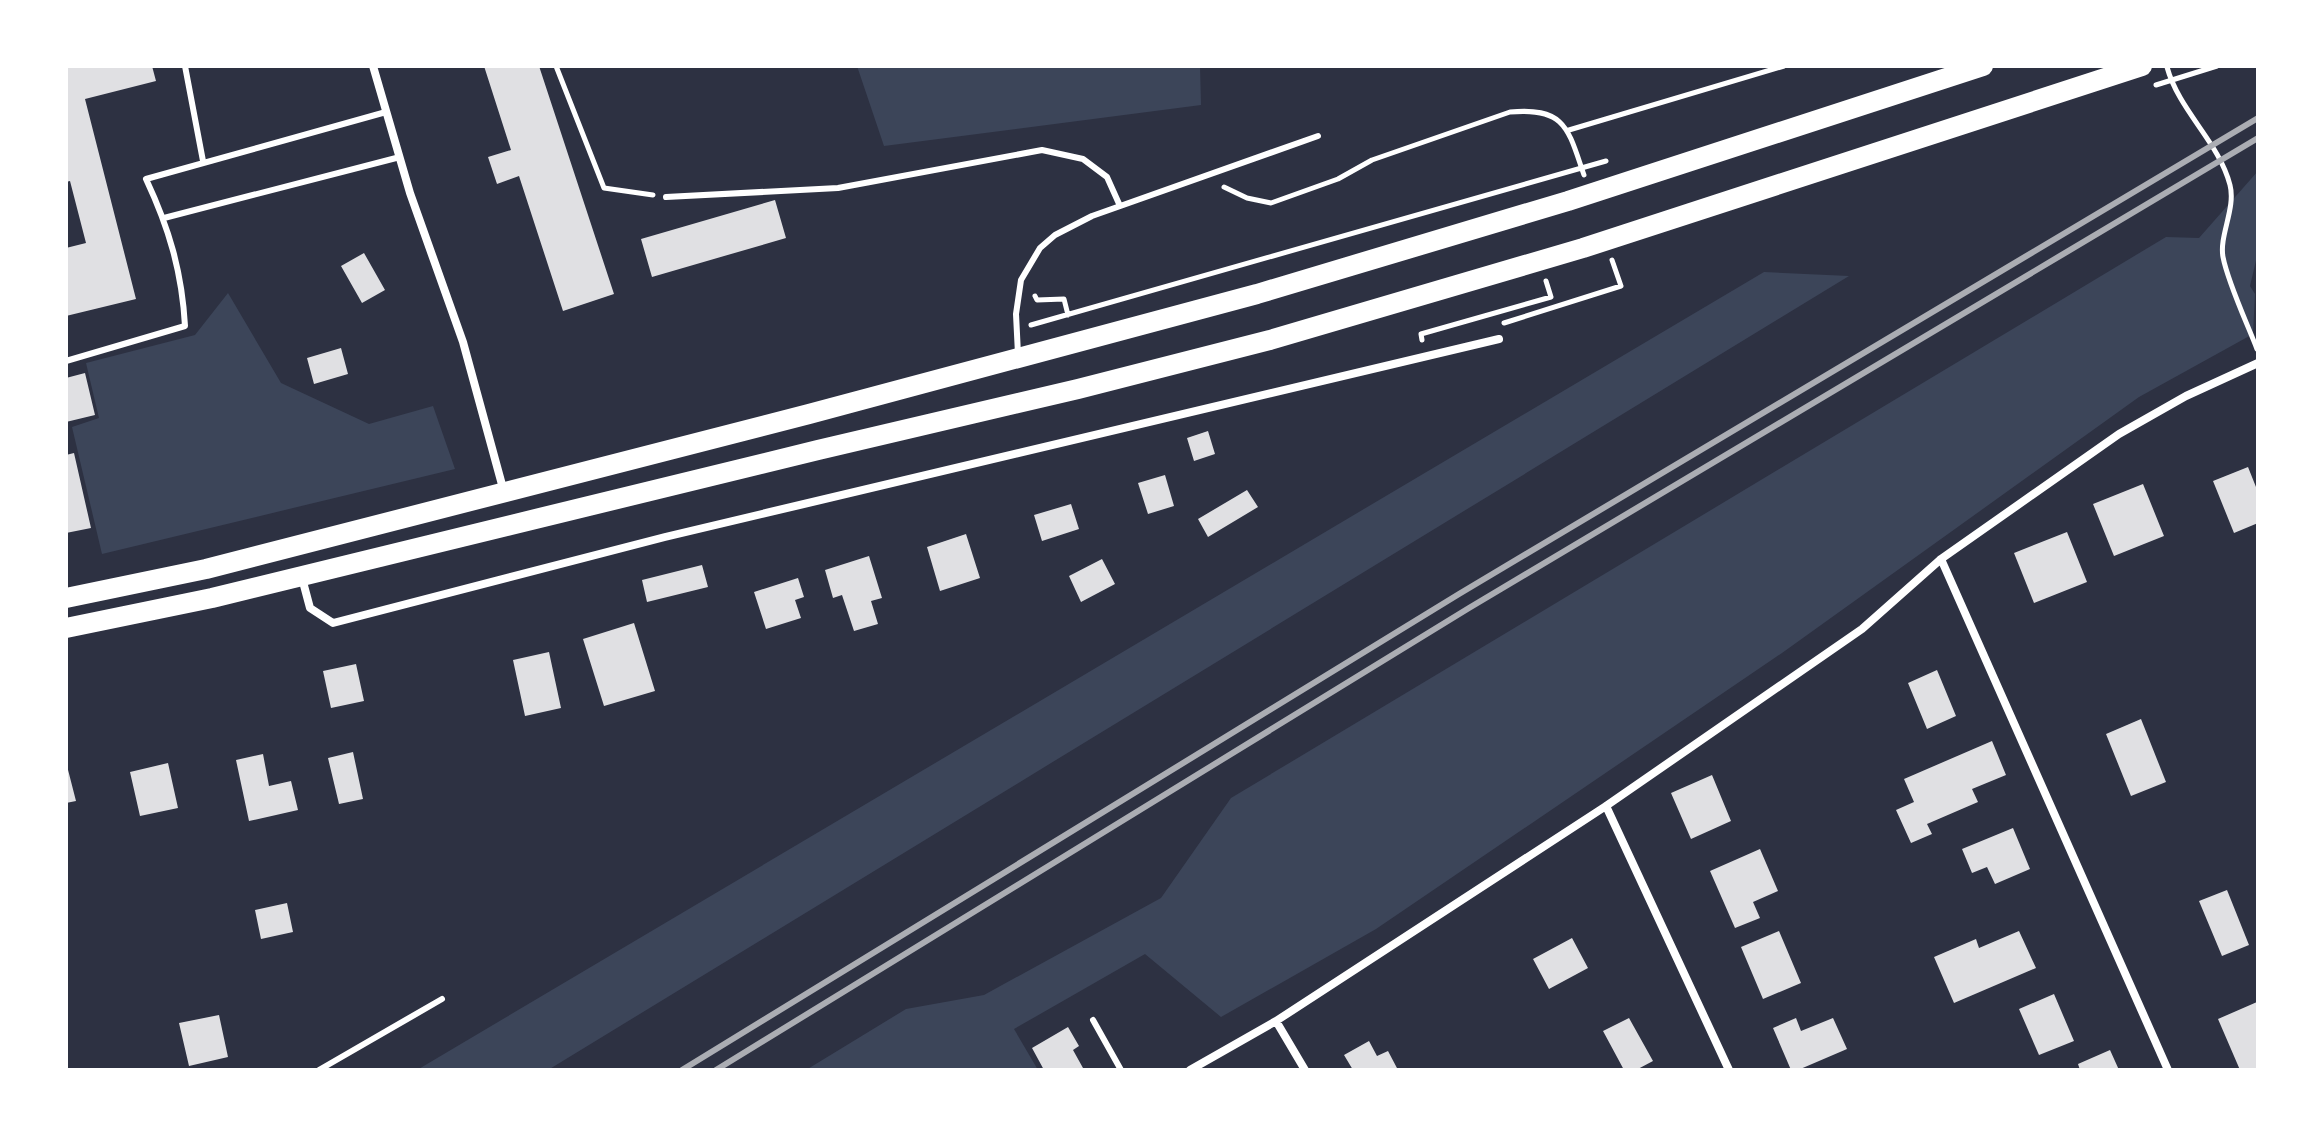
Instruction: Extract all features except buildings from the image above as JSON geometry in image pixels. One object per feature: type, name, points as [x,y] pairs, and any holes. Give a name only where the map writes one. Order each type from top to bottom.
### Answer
[{"type":"main road","points":[[66,598],[206,569],[1257,294],[1568,201],[1983,66]]},
{"type":"main road","points":[[66,628],[301,576],[1208,357],[1583,248],[2142,66]]},
{"type":"street","points":[[373,66],[400,157],[463,342],[504,492]]},
{"type":"street","points":[[301,576],[310,608],[333,623],[665,537],[1499,339]]},
{"type":"street","points":[[1190,1070],[1276,1021],[1606,806],[1862,629],[1941,559],[2119,434],[2186,396],[2258,363]]},
{"type":"street","points":[[1941,559],[2168,1070]]},
{"type":"street","points":[[1606,806],[1729,1070]]},
{"type":"street","points":[[1276,1021],[1305,1070]]},
{"type":"lane","points":[[185,66],[203,161]]},
{"type":"lane","points":[[66,361],[185,326],[183,285],[164,218],[146,179],[386,112]]},
{"type":"lane","points":[[1018,358],[1016,314],[1021,280],[1040,248],[1070,225],[1318,136]]},
{"type":"lane","points":[[666,197],[838,188],[1042,150],[1083,159],[1107,177],[1120,206]]},
{"type":"lane","points":[[164,218],[400,157]]},
{"type":"lane","points":[[319,1070],[442,999]]},
{"type":"lane","points":[[1093,1020],[1121,1070]]},
{"type":"path","points":[[556,66],[604,188],[666,197]]},
{"type":"path","points":[[1569,130],[1784,66]]},
{"type":"path","points":[[2167,66],[2176,94],[2220,162],[2231,187],[2222,255],[2258,353]]},
{"type":"path","points":[[1212,181],[1247,198],[1271,203],[1338,179],[1372,160],[1510,112],[1534,110],[1555,118],[1569,130],[1588,187]]},
{"type":"path","points":[[1018,329],[1559,175]]},
{"type":"path","points":[[1490,326],[1621,286],[1611,257]]},
{"type":"path","points":[[1421,334],[1551,297],[1546,280]]},
{"type":"path","points":[[1034,292],[1037,300],[1064,299],[1068,315]]},
{"type":"path","points":[[1422,342],[1436,339]]},
{"type":"shaded area","points":[[857,66],[1200,66],[1201,105],[884,146]]},
{"type":"shaded area","points":[[2258,171],[2258,252],[2250,286],[2255,294],[2253,334],[2139,397],[1782,653],[1376,929],[1221,1017],[1145,954],[1014,1029],[1038,1070],[806,1070],[906,1009],[984,995],[1161,898],[1231,798],[2166,237],[2199,238]]},
{"type":"shaded area","points":[[1764,272],[1849,276],[548,1070],[417,1070]]},
{"type":"shaded area","points":[[228,293],[281,383],[369,424],[433,406],[455,469],[102,554],[72,427],[99,418],[86,363],[195,335]]},
{"type":"railway","points":[[682,1070],[1459,594],[2258,118]]},
{"type":"railway","points":[[716,1070],[1469,608],[2258,138]]}]
